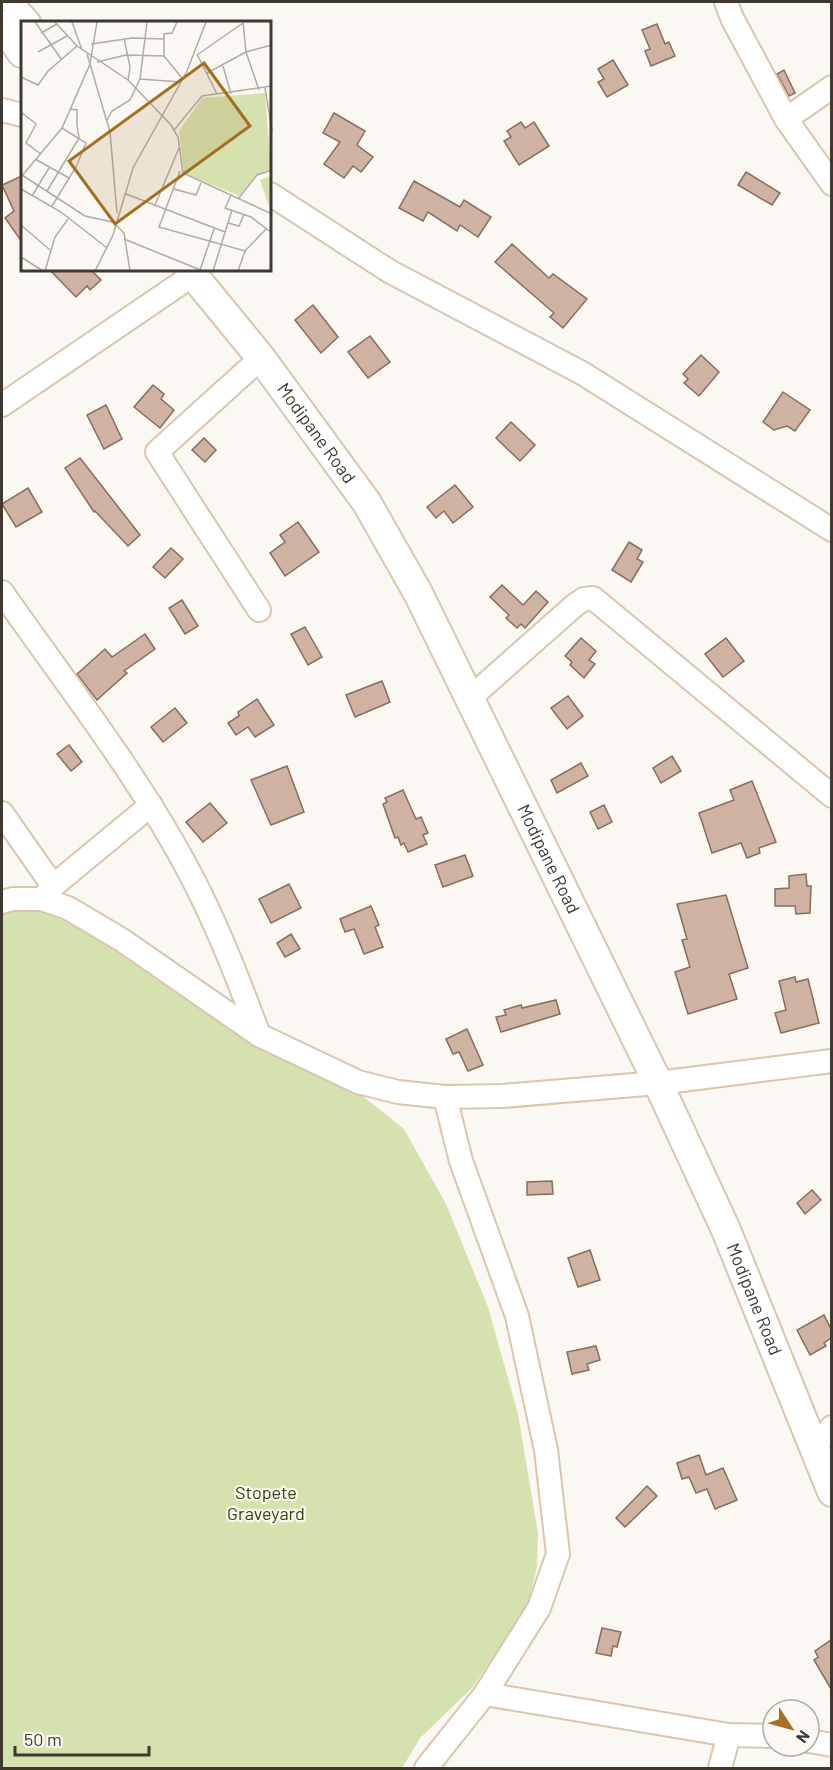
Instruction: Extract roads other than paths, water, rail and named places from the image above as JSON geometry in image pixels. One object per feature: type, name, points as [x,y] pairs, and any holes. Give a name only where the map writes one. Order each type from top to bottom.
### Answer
[{"type":"main road","points":[[7,11],[21,50]]},
{"type":"main road","name":"Modipane Road","points":[[191,273],[261,358],[367,503],[418,593],[658,1083],[823,1437],[830,1488]]},
{"type":"street","points":[[726,2],[732,18],[786,119],[831,184]]},
{"type":"street","points":[[7,11],[26,21]]},
{"type":"street","points":[[786,119],[831,87]]},
{"type":"street","points":[[2,110],[21,115]]},
{"type":"street","points":[[272,195],[389,271],[582,373],[831,530]]},
{"type":"street","points":[[2,405],[191,273]]},
{"type":"street","points":[[259,610],[157,452],[261,358]]},
{"type":"street","points":[[2,592],[150,805],[185,864],[224,941],[260,1035]]},
{"type":"street","points":[[470,698],[575,606],[584,599],[593,598],[831,796]]},
{"type":"street","points":[[2,902],[48,893],[150,805]]},
{"type":"street","points":[[2,813],[48,893],[68,908],[122,940],[260,1035],[358,1082],[398,1092],[445,1097],[503,1096],[658,1083],[831,1061]]},
{"type":"street","points":[[426,1768],[485,1694],[539,1608],[558,1554],[546,1450],[517,1316],[461,1161],[445,1097]]},
{"type":"street","points":[[485,1694],[729,1735],[761,1736]]},
{"type":"street","points":[[720,1768],[729,1735]]},
{"type":"park label","name":"Stopete Graveyard","points":[[266,1503]]}]
